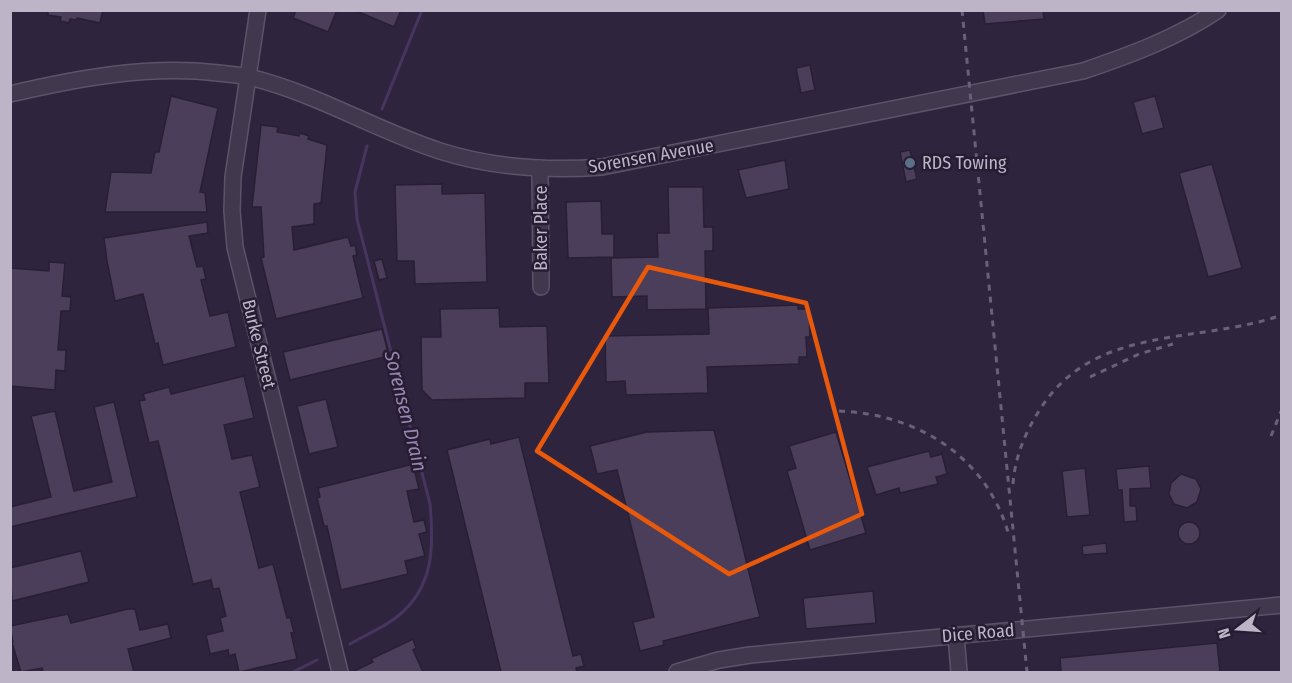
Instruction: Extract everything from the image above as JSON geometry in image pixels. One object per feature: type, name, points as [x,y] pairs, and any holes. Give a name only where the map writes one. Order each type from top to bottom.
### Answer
[{"type":"street","name":"Burke Street","points":[[258,10],[233,177],[232,211],[235,247],[340,672]]},
{"type":"street","name":"Sorensen Avenue","points":[[10,94],[69,80],[133,71],[188,70],[248,77],[310,96],[440,151],[490,163],[540,168],[602,167],[1083,70],[1131,55],[1176,35],[1218,10]]},
{"type":"street","name":"Baker Place","points":[[540,168],[541,287]]},
{"type":"street","name":"Dice Road","points":[[677,672],[718,660],[750,655],[1281,605]]},
{"type":"street","points":[[956,635],[959,672]]},
{"type":"highlighted area","points":[[648,267],[806,303],[862,514],[729,574],[537,451]]},
{"type":"building","points":[[48,10],[103,10],[100,23],[77,18],[77,20],[70,19],[69,23],[60,21],[61,17],[48,15]]},
{"type":"building","points":[[296,10],[337,10],[328,32],[293,18]]},
{"type":"building","points":[[354,10],[401,10],[394,27]]},
{"type":"building","points":[[983,10],[1043,10],[1044,19],[985,24]]},
{"type":"building","points":[[810,65],[815,90],[801,93],[796,68]]},
{"type":"building","points":[[171,96],[218,108],[200,192],[205,193],[207,212],[105,212],[111,172],[151,173],[155,152],[159,152]]},
{"type":"building","points":[[1155,96],[1164,128],[1142,134],[1133,102]]},
{"type":"building","points":[[261,125],[278,127],[277,132],[299,136],[300,133],[309,136],[308,139],[327,145],[321,203],[314,204],[314,224],[292,227],[294,250],[348,237],[351,246],[355,245],[357,255],[353,256],[363,298],[276,319],[261,258],[264,257],[261,207],[252,207]]},
{"type":"building","points":[[910,150],[917,179],[906,182],[900,152]]},
{"type":"building","points":[[785,160],[789,189],[746,198],[738,170]]},
{"type":"building","points":[[1212,164],[1242,268],[1208,277],[1179,173]]},
{"type":"building","points":[[442,184],[442,194],[485,193],[487,282],[415,284],[414,261],[397,261],[395,185]]},
{"type":"building","points":[[668,187],[703,187],[704,227],[713,227],[713,251],[705,251],[706,309],[647,310],[647,296],[612,297],[611,258],[658,257],[657,233],[669,233]]},
{"type":"building","points":[[601,201],[602,234],[614,234],[614,257],[568,258],[566,202]]},
{"type":"building","points":[[207,222],[208,233],[189,236],[197,267],[203,266],[206,279],[201,280],[210,316],[228,312],[236,347],[163,365],[158,343],[155,344],[143,294],[115,301],[104,238]]},
{"type":"building","points":[[382,259],[387,278],[379,280],[374,261]]},
{"type":"building","points":[[49,262],[65,263],[62,296],[71,297],[70,311],[61,311],[58,350],[66,350],[65,371],[56,370],[55,390],[10,386],[10,268],[49,271]]},
{"type":"building","points":[[798,305],[798,309],[809,309],[810,337],[806,337],[807,357],[799,357],[799,364],[707,367],[708,393],[626,395],[625,381],[606,382],[605,336],[709,334],[708,308]]},
{"type":"building","points":[[499,308],[500,327],[547,326],[549,383],[525,383],[525,398],[432,400],[422,390],[421,337],[441,337],[440,309]]},
{"type":"building","points":[[382,329],[389,356],[290,380],[283,352]]},
{"type":"building","points":[[244,376],[254,418],[224,425],[232,459],[252,455],[260,487],[240,492],[259,568],[273,564],[287,618],[290,617],[294,632],[291,633],[297,659],[239,672],[235,654],[229,656],[228,650],[210,654],[206,635],[223,631],[220,618],[226,616],[219,588],[213,589],[211,580],[193,584],[158,441],[149,443],[139,401],[145,400],[143,394],[169,387],[171,394]]},
{"type":"building","points":[[326,399],[338,447],[309,454],[297,406]]},
{"type":"building","points":[[114,402],[137,497],[10,527],[10,507],[51,497],[31,416],[55,411],[74,491],[112,482],[94,407]]},
{"type":"building","points":[[714,430],[760,617],[663,641],[664,645],[640,651],[633,622],[654,617],[617,470],[597,474],[590,446],[647,432]]},
{"type":"building","points":[[836,432],[866,533],[810,550],[787,471],[796,468],[789,446]]},
{"type":"building","points":[[519,437],[573,656],[581,654],[584,666],[576,668],[577,672],[501,672],[447,450],[490,439],[491,444]]},
{"type":"building","points":[[929,451],[931,457],[942,454],[947,474],[936,477],[938,484],[900,493],[899,488],[876,495],[867,467]]},
{"type":"building","points":[[413,464],[419,489],[407,491],[414,522],[424,520],[427,532],[419,534],[425,556],[405,561],[408,574],[341,590],[327,526],[324,526],[317,498],[320,497],[318,488]]},
{"type":"building","points":[[1149,466],[1151,488],[1130,489],[1130,506],[1136,506],[1137,521],[1124,522],[1122,490],[1118,490],[1116,469]]},
{"type":"building","points":[[1085,468],[1090,515],[1067,517],[1062,471]]},
{"type":"building","points":[[1181,474],[1196,479],[1201,489],[1197,502],[1187,508],[1174,504],[1169,494],[1171,483]]},
{"type":"building","points":[[1189,522],[1197,525],[1200,533],[1197,541],[1189,544],[1181,541],[1178,533],[1181,525]]},
{"type":"building","points":[[1106,543],[1107,553],[1083,555],[1082,546]]},
{"type":"building","points":[[81,551],[89,582],[12,601],[10,568]]},
{"type":"building","points":[[873,591],[876,623],[806,629],[803,598]]},
{"type":"building","points":[[135,609],[140,630],[168,624],[171,638],[128,649],[134,672],[43,672],[42,668],[21,672],[12,643],[10,626],[68,614],[71,623]]},
{"type":"building","points":[[413,639],[416,648],[413,650],[423,672],[352,672],[373,662],[371,659]]},
{"type":"building","points":[[1217,643],[1220,672],[1061,672],[1060,658]]},
{"type":"waterway","name":"Sorensen Drain","points":[[382,109],[422,10]]},
{"type":"waterway","name":"Sorensen Drain","points":[[350,644],[387,624],[410,605],[425,579],[432,535],[430,504],[357,219],[355,192],[367,146]]},
{"type":"waterway","name":"Sorensen Drain","points":[[293,672],[317,660]]},
{"type":"railway","points":[[962,10],[1027,672]]},
{"type":"railway","points":[[1013,484],[1022,446],[1039,411],[1061,383],[1088,363],[1117,350],[1149,341],[1249,324],[1282,315]]},
{"type":"railway","points":[[1090,377],[1139,354],[1173,344]]},
{"type":"railway","points":[[1271,436],[1282,409]]},
{"type":"railway","points":[[839,411],[895,420],[920,430],[944,444],[965,461],[983,481],[997,505],[1008,532]]},
{"type":"place","name":"RDS Towing","points":[[910,163]]}]
